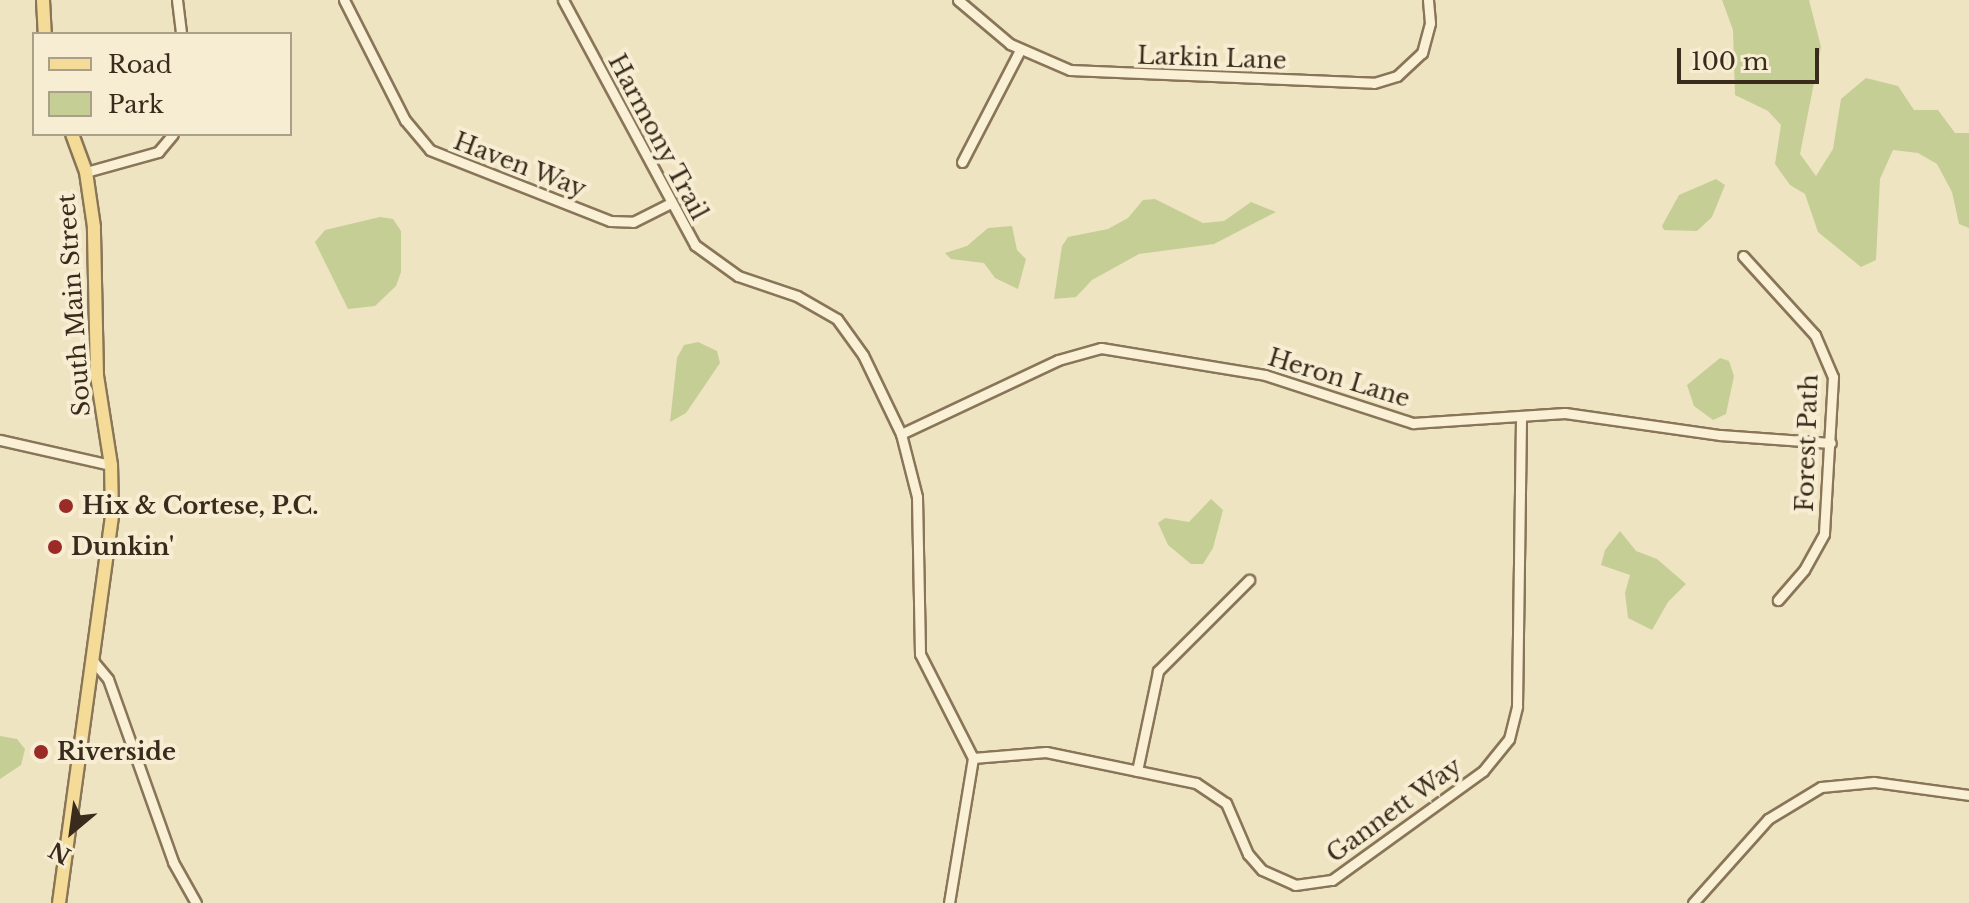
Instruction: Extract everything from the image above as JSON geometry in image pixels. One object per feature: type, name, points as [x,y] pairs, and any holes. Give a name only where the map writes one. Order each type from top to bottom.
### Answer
[{"type":"main road","points":[[43,0],[45,32]]},
{"type":"main road","name":"South Main Street","points":[[59,903],[112,515],[111,465],[97,376],[98,267],[86,172],[73,136]]},
{"type":"street","points":[[177,0],[181,32]]},
{"type":"street","name":"Haven Way","points":[[344,0],[405,120],[430,150],[610,221],[633,222],[669,204]]},
{"type":"street","name":"Harmony Trail","points":[[563,0],[669,204],[695,245],[714,262],[738,276],[797,296],[837,319],[863,355],[901,434],[917,497],[920,654],[973,758]]},
{"type":"street","name":"Larkin Lane","points":[[958,0],[988,29],[1020,50],[1043,62],[1095,74],[1374,83],[1397,76],[1422,53],[1430,31],[1428,0]]},
{"type":"street","points":[[962,162],[1020,50]]},
{"type":"street","points":[[86,172],[158,152],[171,136]]},
{"type":"street","name":"Forest Path","points":[[1743,256],[1824,348],[1834,390],[1821,542],[1778,600]]},
{"type":"street","name":"Heron Lane","points":[[901,434],[1058,360],[1101,348],[1265,375],[1413,423],[1565,413],[1720,435],[1831,443]]},
{"type":"street","name":"Gannett Way","points":[[973,758],[1026,750],[1137,771],[1214,792],[1226,803],[1255,864],[1283,882],[1306,886],[1345,873],[1494,761],[1512,731],[1517,706],[1521,418]]},
{"type":"street","points":[[0,440],[111,465]]},
{"type":"street","points":[[1137,771],[1158,671],[1249,580]]},
{"type":"street","points":[[93,661],[108,679],[173,862],[196,903]]},
{"type":"street","points":[[949,903],[973,758]]},
{"type":"street","points":[[1693,903],[1768,819],[1821,787],[1874,782],[1969,795]]},
{"type":"green space","points":[[1722,0],[1809,0],[1821,47],[1800,154],[1816,176],[1833,149],[1841,99],[1866,78],[1898,86],[1914,110],[1938,110],[1955,133],[1969,133],[1969,228],[1959,224],[1952,192],[1937,164],[1918,153],[1893,150],[1880,179],[1876,260],[1861,267],[1818,232],[1805,194],[1790,185],[1775,164],[1781,125],[1768,111],[1735,95],[1733,30]]},
{"type":"green space","points":[[1716,179],[1725,185],[1712,217],[1697,231],[1664,230],[1662,226],[1679,195]]},
{"type":"green space","points":[[1155,199],[1203,223],[1224,221],[1251,202],[1276,212],[1214,244],[1139,254],[1092,280],[1076,297],[1054,299],[1062,246],[1068,237],[1108,229],[1128,218],[1143,200]]},
{"type":"green space","points":[[380,217],[393,219],[401,231],[401,272],[396,286],[375,306],[348,309],[315,242],[325,230]]},
{"type":"green space","points":[[1012,226],[1017,250],[1026,259],[1018,289],[995,278],[984,263],[951,259],[945,253],[967,246],[988,228]]},
{"type":"green space","points":[[698,342],[717,351],[720,363],[686,413],[670,422],[677,358],[684,345]]},
{"type":"green space","points":[[1720,358],[1729,361],[1734,376],[1726,414],[1713,420],[1694,406],[1687,385]]},
{"type":"green space","points":[[1211,499],[1223,510],[1213,548],[1203,564],[1191,564],[1168,545],[1158,523],[1165,518],[1189,522]]},
{"type":"green space","points":[[1620,531],[1636,551],[1657,559],[1686,584],[1668,602],[1652,630],[1628,618],[1625,593],[1630,575],[1601,565],[1605,550]]},
{"type":"green space","points":[[0,736],[17,739],[25,749],[21,765],[0,779]]},
{"type":"place","name":"Hix & Cortese, P.C.","points":[[66,506]]},
{"type":"place","name":"Dunkin'","points":[[55,547]]},
{"type":"place","name":"Riverside","points":[[41,752]]}]
